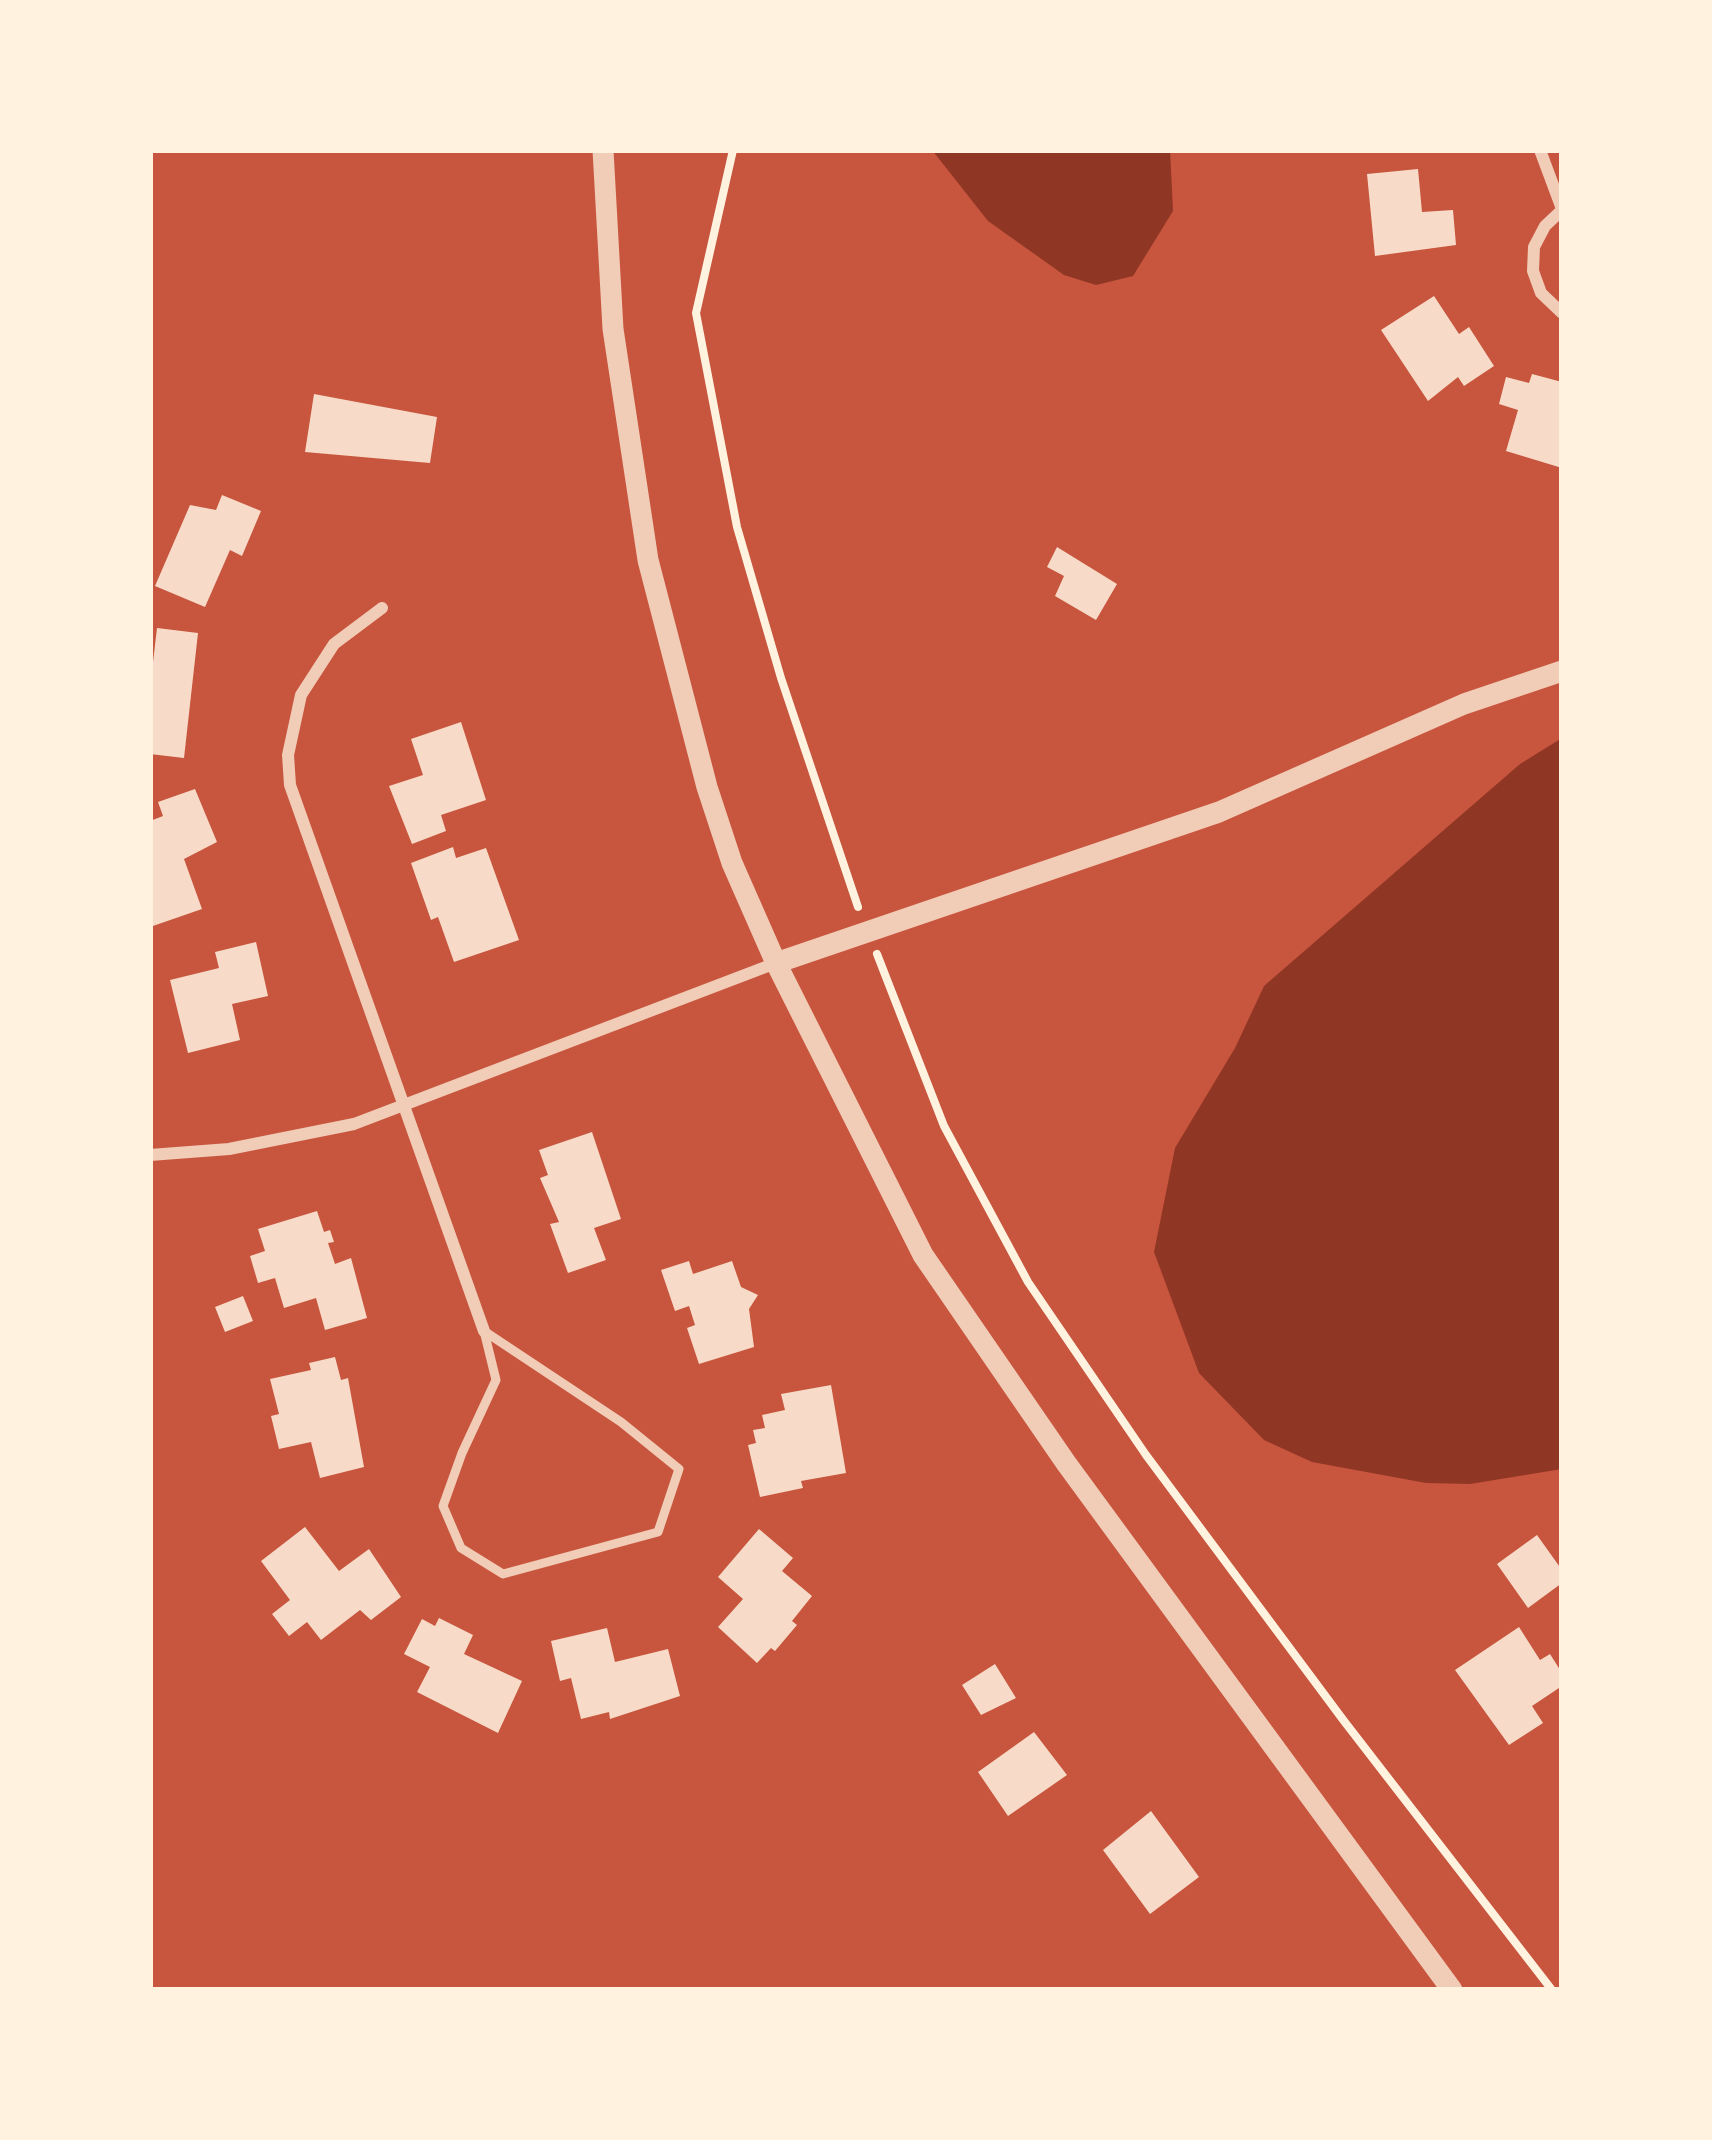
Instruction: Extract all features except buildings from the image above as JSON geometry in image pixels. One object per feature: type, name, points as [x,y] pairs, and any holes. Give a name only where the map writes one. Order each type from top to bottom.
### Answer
[{"type":"street","points":[[603,150],[613,328],[647,560],[713,806],[776,963],[923,1256],[1066,1463],[1452,1990]]},
{"type":"street","points":[[1540,150],[1562,209],[1545,226],[1534,247],[1533,271],[1541,293],[1562,313]]},
{"type":"street","points":[[382,608],[357,622],[316,667],[301,695],[288,755],[298,813],[484,1331]]},
{"type":"street","points":[[150,1155],[230,1149],[313,1134],[402,1106],[776,963],[1219,812],[1464,704],[1562,671]]},
{"type":"lane","points":[[484,1331],[621,1422],[679,1469],[658,1532],[502,1574],[461,1548],[442,1506],[496,1380],[484,1331]]},
{"type":"path","points":[[733,150],[696,313],[736,527],[842,869],[944,1126],[1028,1282],[1174,1493],[1552,1990]]},
{"type":"shaded area","points":[[932,150],[1170,150],[1173,211],[1133,276],[1096,285],[1064,275],[988,221]]},
{"type":"shaded area","points":[[1562,738],[1562,1469],[1470,1484],[1426,1483],[1312,1462],[1264,1440],[1199,1373],[1154,1252],[1175,1148],[1235,1048],[1264,986],[1520,764]]}]
